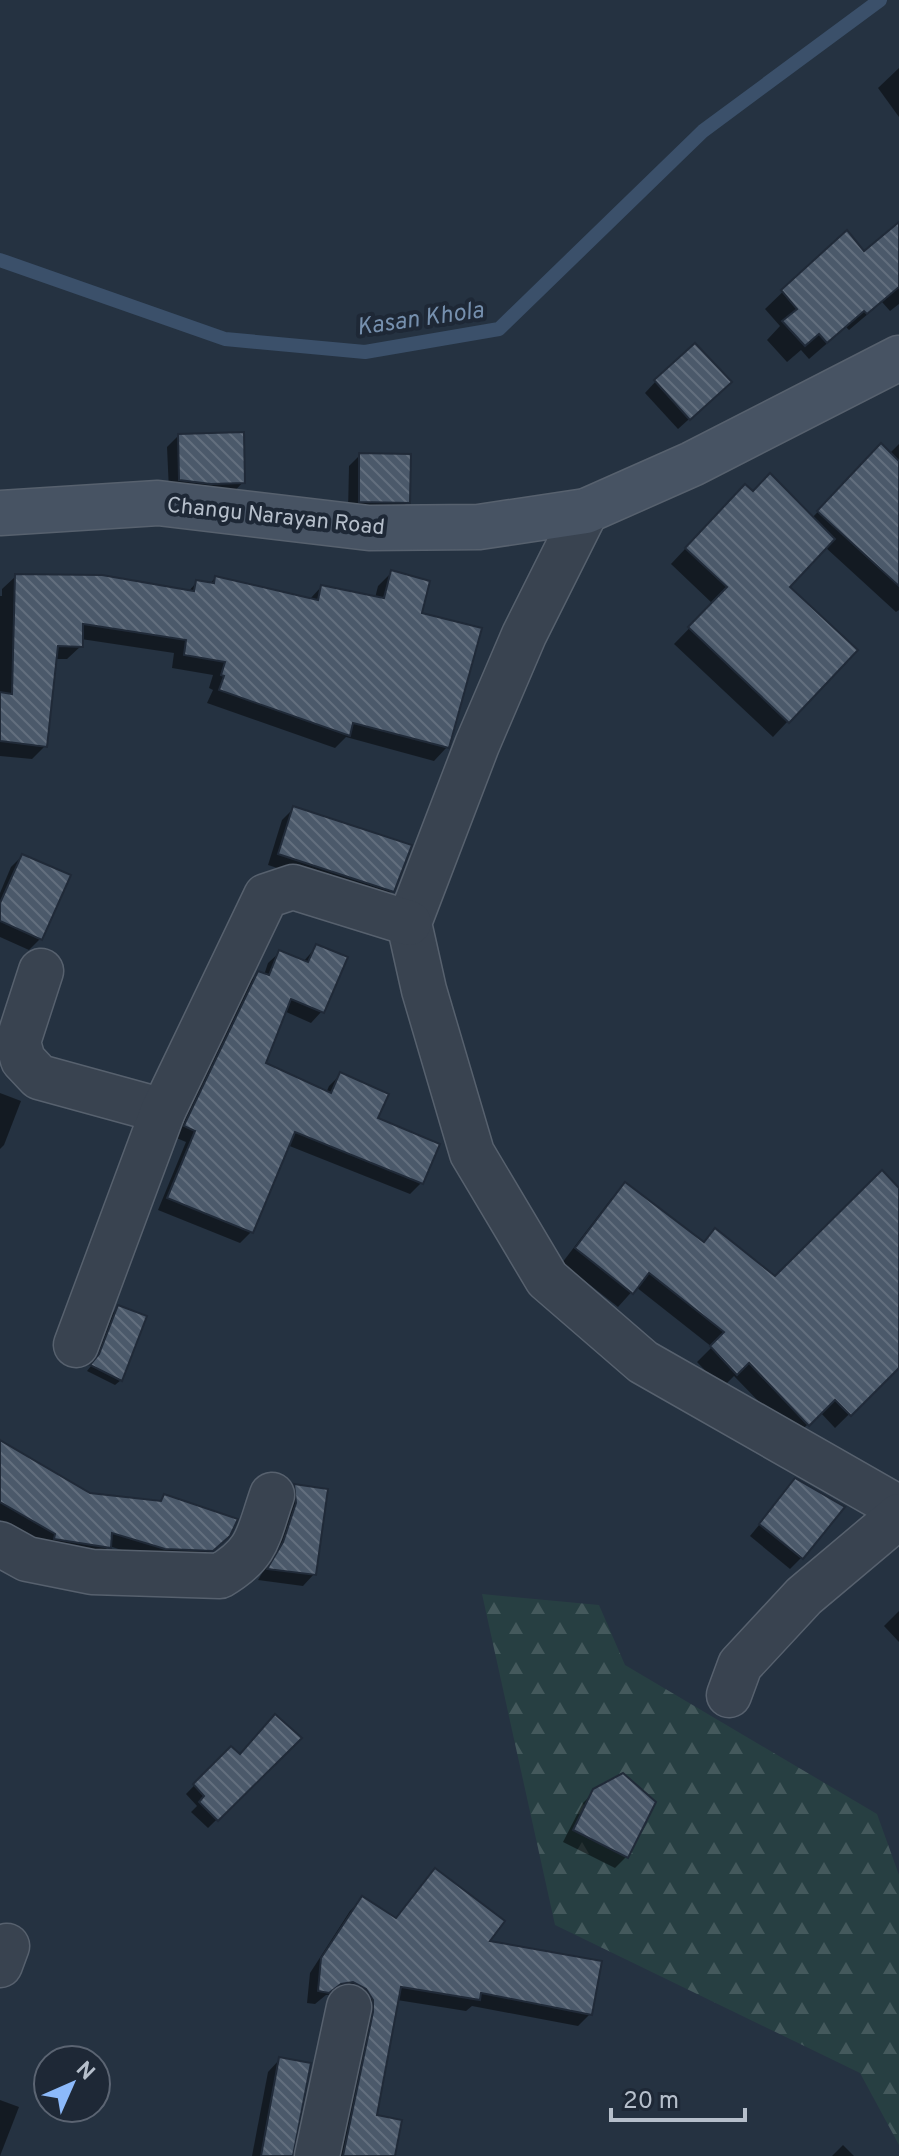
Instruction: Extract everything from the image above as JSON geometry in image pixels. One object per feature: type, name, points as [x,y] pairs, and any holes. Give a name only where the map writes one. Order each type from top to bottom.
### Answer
[{"type":"main road","name":"Changu Narayan Road","points":[[0,513],[158,503],[369,528],[479,527],[586,511],[692,464],[899,358]]},
{"type":"street","points":[[586,511],[524,635],[477,745],[409,923],[424,990],[472,1153],[547,1279],[643,1362],[899,1508]]},
{"type":"street","points":[[76,1345],[163,1111],[266,896],[293,887],[409,923]]},
{"type":"street","points":[[41,971],[18,1042],[23,1060],[39,1077],[163,1111]]},
{"type":"street","points":[[0,1544],[27,1559],[92,1572],[220,1576],[253,1551],[272,1495]]},
{"type":"street","points":[[729,1695],[740,1665],[804,1596],[899,1516]]},
{"type":"street","points":[[317,2156],[349,2007]]},
{"type":"green space","points":[[482,1594],[599,1605],[625,1665],[877,1814],[899,1875],[899,2145],[860,2073],[555,1925]]},
{"type":"building","points":[[899,222],[899,287],[867,314],[864,311],[827,343],[819,334],[805,346],[782,321],[797,309],[781,290],[847,230],[864,251]]},
{"type":"building","points":[[695,343],[732,382],[690,420],[654,380]]},
{"type":"building","points":[[244,432],[245,483],[211,484],[179,480],[178,434]]},
{"type":"building","points":[[881,443],[899,461],[899,586],[817,511]]},
{"type":"building","points":[[359,453],[411,454],[410,503],[359,502]]},
{"type":"building","points":[[770,473],[835,539],[790,587],[858,650],[789,723],[688,627],[727,587],[685,548],[745,484],[753,491]]},
{"type":"building","points":[[391,570],[430,581],[422,613],[482,628],[449,748],[353,723],[350,736],[219,690],[225,662],[184,655],[186,640],[83,624],[83,647],[58,646],[47,747],[0,741],[0,692],[12,694],[15,574],[102,575],[194,591],[196,580],[214,583],[215,576],[318,600],[321,585],[384,598]]},
{"type":"building","points":[[293,806],[412,845],[394,892],[278,854]]},
{"type":"building","points":[[22,854],[71,875],[42,940],[0,921],[0,903]]},
{"type":"building","points":[[316,944],[348,957],[324,1013],[291,999],[266,1063],[331,1093],[340,1072],[389,1094],[378,1118],[440,1144],[423,1184],[295,1132],[253,1233],[167,1198],[195,1131],[184,1126],[186,1121],[258,971],[269,975],[279,950],[308,962]]},
{"type":"building","points":[[882,1170],[899,1188],[899,1368],[851,1416],[835,1400],[809,1426],[749,1363],[737,1375],[710,1346],[724,1332],[649,1273],[633,1294],[575,1248],[625,1182],[704,1242],[715,1228],[775,1276]]},
{"type":"building","points":[[118,1305],[147,1316],[122,1381],[90,1365],[99,1354]]},
{"type":"building","points":[[0,1440],[90,1493],[161,1501],[164,1494],[238,1519],[230,1536],[213,1551],[165,1549],[112,1533],[111,1548],[54,1539],[55,1534],[0,1502]]},
{"type":"building","points":[[795,1478],[845,1507],[803,1559],[759,1524]]},
{"type":"building","points":[[294,1484],[328,1489],[316,1575],[267,1569],[283,1542],[296,1503]]},
{"type":"building","points":[[275,1714],[302,1738],[218,1821],[199,1802],[204,1796],[193,1784],[231,1746],[240,1754]]},
{"type":"building","points":[[623,1773],[656,1802],[628,1858],[573,1830],[593,1789]]},
{"type":"building","points":[[435,1868],[505,1921],[490,1941],[602,1961],[592,2015],[481,1993],[480,2000],[401,1987],[377,2115],[402,2120],[395,2156],[343,2156],[373,2000],[366,1989],[353,1982],[341,1984],[329,1993],[318,1991],[321,1958],[362,1896],[396,1918]]},
{"type":"building","points":[[279,2057],[311,2063],[293,2156],[261,2156]]},
{"type":"waterway","name":"Kasan Khola","points":[[0,260],[225,339],[365,352],[499,329],[703,131],[880,0]]}]
